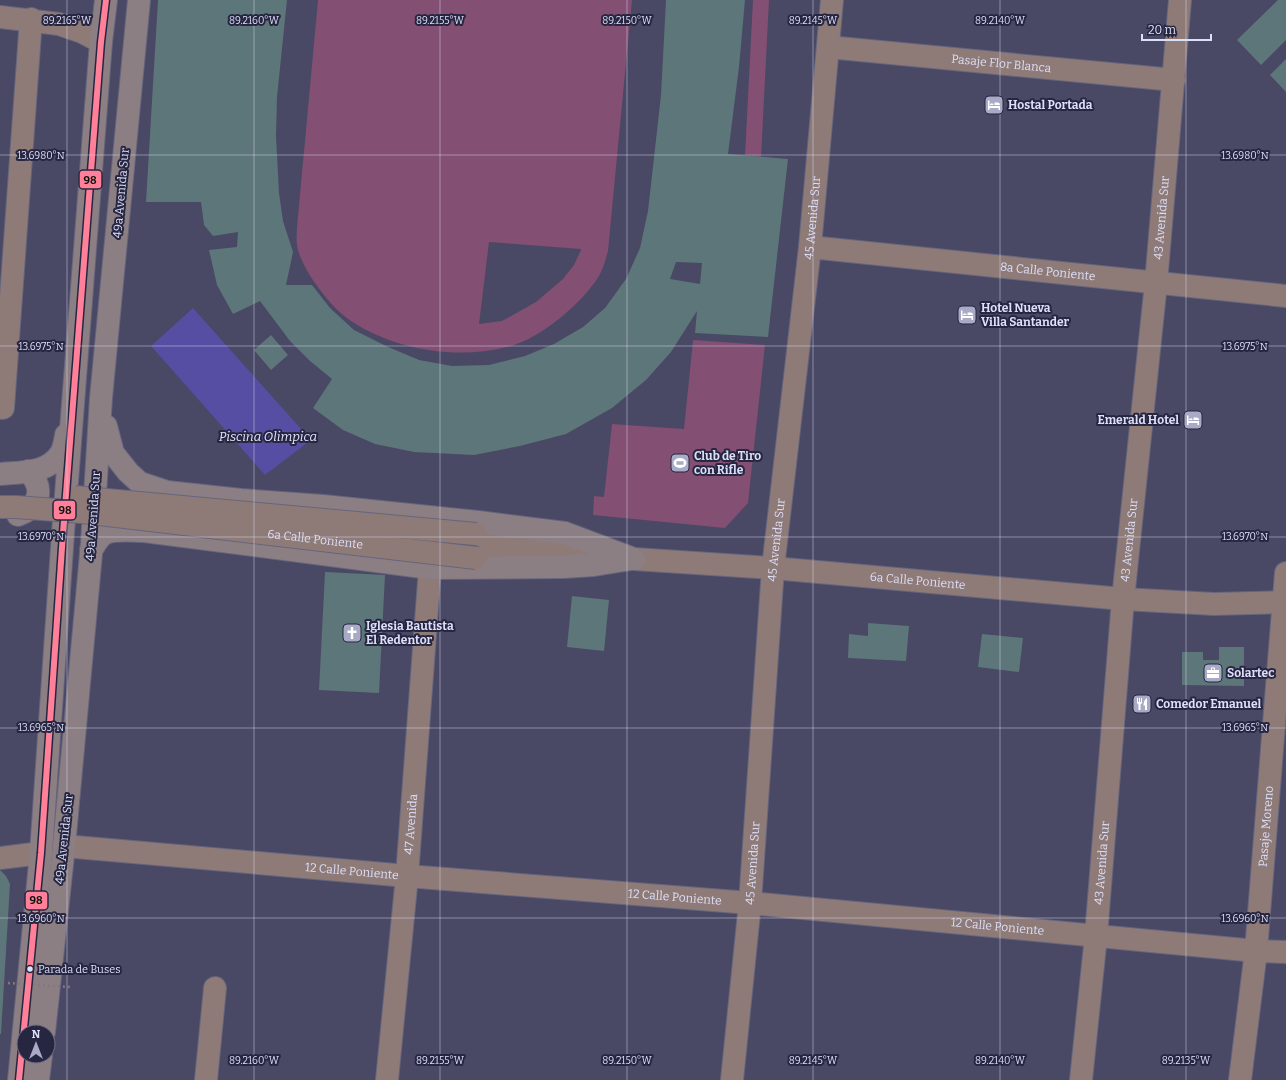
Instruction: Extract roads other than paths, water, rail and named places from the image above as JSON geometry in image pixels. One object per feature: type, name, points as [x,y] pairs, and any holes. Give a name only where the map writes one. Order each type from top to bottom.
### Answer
[{"type":"main road","name":"49a Avenida Sur","points":[[19,1080],[41,853],[73,409],[101,42],[106,0]]},
{"type":"main road","name":"49a Avenida Sur","points":[[45,1024],[64,846],[91,550],[101,398],[139,0]]},
{"type":"main road","points":[[101,398],[107,433],[113,453],[128,472],[140,483],[167,492],[463,520],[565,533],[634,559]]},
{"type":"main road","points":[[0,474],[28,471],[49,466],[62,452],[73,409]]},
{"type":"main road","points":[[6,513],[26,512],[37,500],[39,492],[38,484],[28,471]]},
{"type":"main road","points":[[140,483],[133,488],[128,495],[125,504],[129,521],[144,532]]},
{"type":"main road","points":[[6,513],[38,515],[48,518],[56,526],[60,534],[61,570]]},
{"type":"main road","points":[[91,550],[105,533],[144,532],[430,568],[563,567],[594,565],[634,559]]},
{"type":"main road","points":[[38,1080],[40,1064]]},
{"type":"street","name":"45 Avenida Sur","points":[[732,1080],[750,903],[773,568],[810,247],[832,0]]},
{"type":"street","name":"43 Avenida Sur","points":[[1081,1080],[1096,936],[1123,599],[1156,283],[1180,0]]},
{"type":"street","points":[[0,17],[59,24],[82,32],[101,42]]},
{"type":"street","points":[[3,408],[31,20]]},
{"type":"street","name":"Pasaje Flor Blanca","points":[[828,47],[1174,80]]},
{"type":"street","name":"8a Calle Poniente","points":[[810,247],[1286,296]]},
{"type":"street","points":[[0,492],[29,493],[82,505]]},
{"type":"street","points":[[6,513],[23,508],[82,505]]},
{"type":"street","name":"6a Calle Poniente","points":[[82,505],[476,534],[549,552],[773,568],[1123,599],[1214,604],[1285,602]]},
{"type":"street","name":"6a Calle Poniente","points":[[82,505],[476,558],[549,552]]},
{"type":"street","name":"47 Avenida","points":[[387,1080],[407,876],[430,568]]},
{"type":"street","name":"Pasaje Moreno","points":[[1240,1080],[1256,951],[1285,602],[1286,573]]},
{"type":"street","name":"12 Calle Poniente","points":[[64,846],[407,876],[750,903],[1256,951],[1286,952]]},
{"type":"street","points":[[0,858],[41,853]]},
{"type":"street","points":[[206,1080],[215,988]]},
{"type":"water","name":"Piscina Olimpica","points":[[193,308],[311,440],[265,475],[151,346]]},
{"type":"place","name":"Hostal Portada","points":[[994,105]]},
{"type":"place","name":"Hotel Nueva Villa Santander","points":[[967,315]]},
{"type":"place","name":"Emerald Hotel","points":[[1193,420]]},
{"type":"place","name":"Club de Tiro con Rifle","points":[[680,463]]},
{"type":"place","name":"Iglesia Bautista El Redentor","points":[[352,633]]},
{"type":"place","name":"Solartec","points":[[1213,673]]},
{"type":"place","name":"Comedor Emanuel","points":[[1142,704]]},
{"type":"place","name":"Parada de Buses","points":[[30,969]]}]
